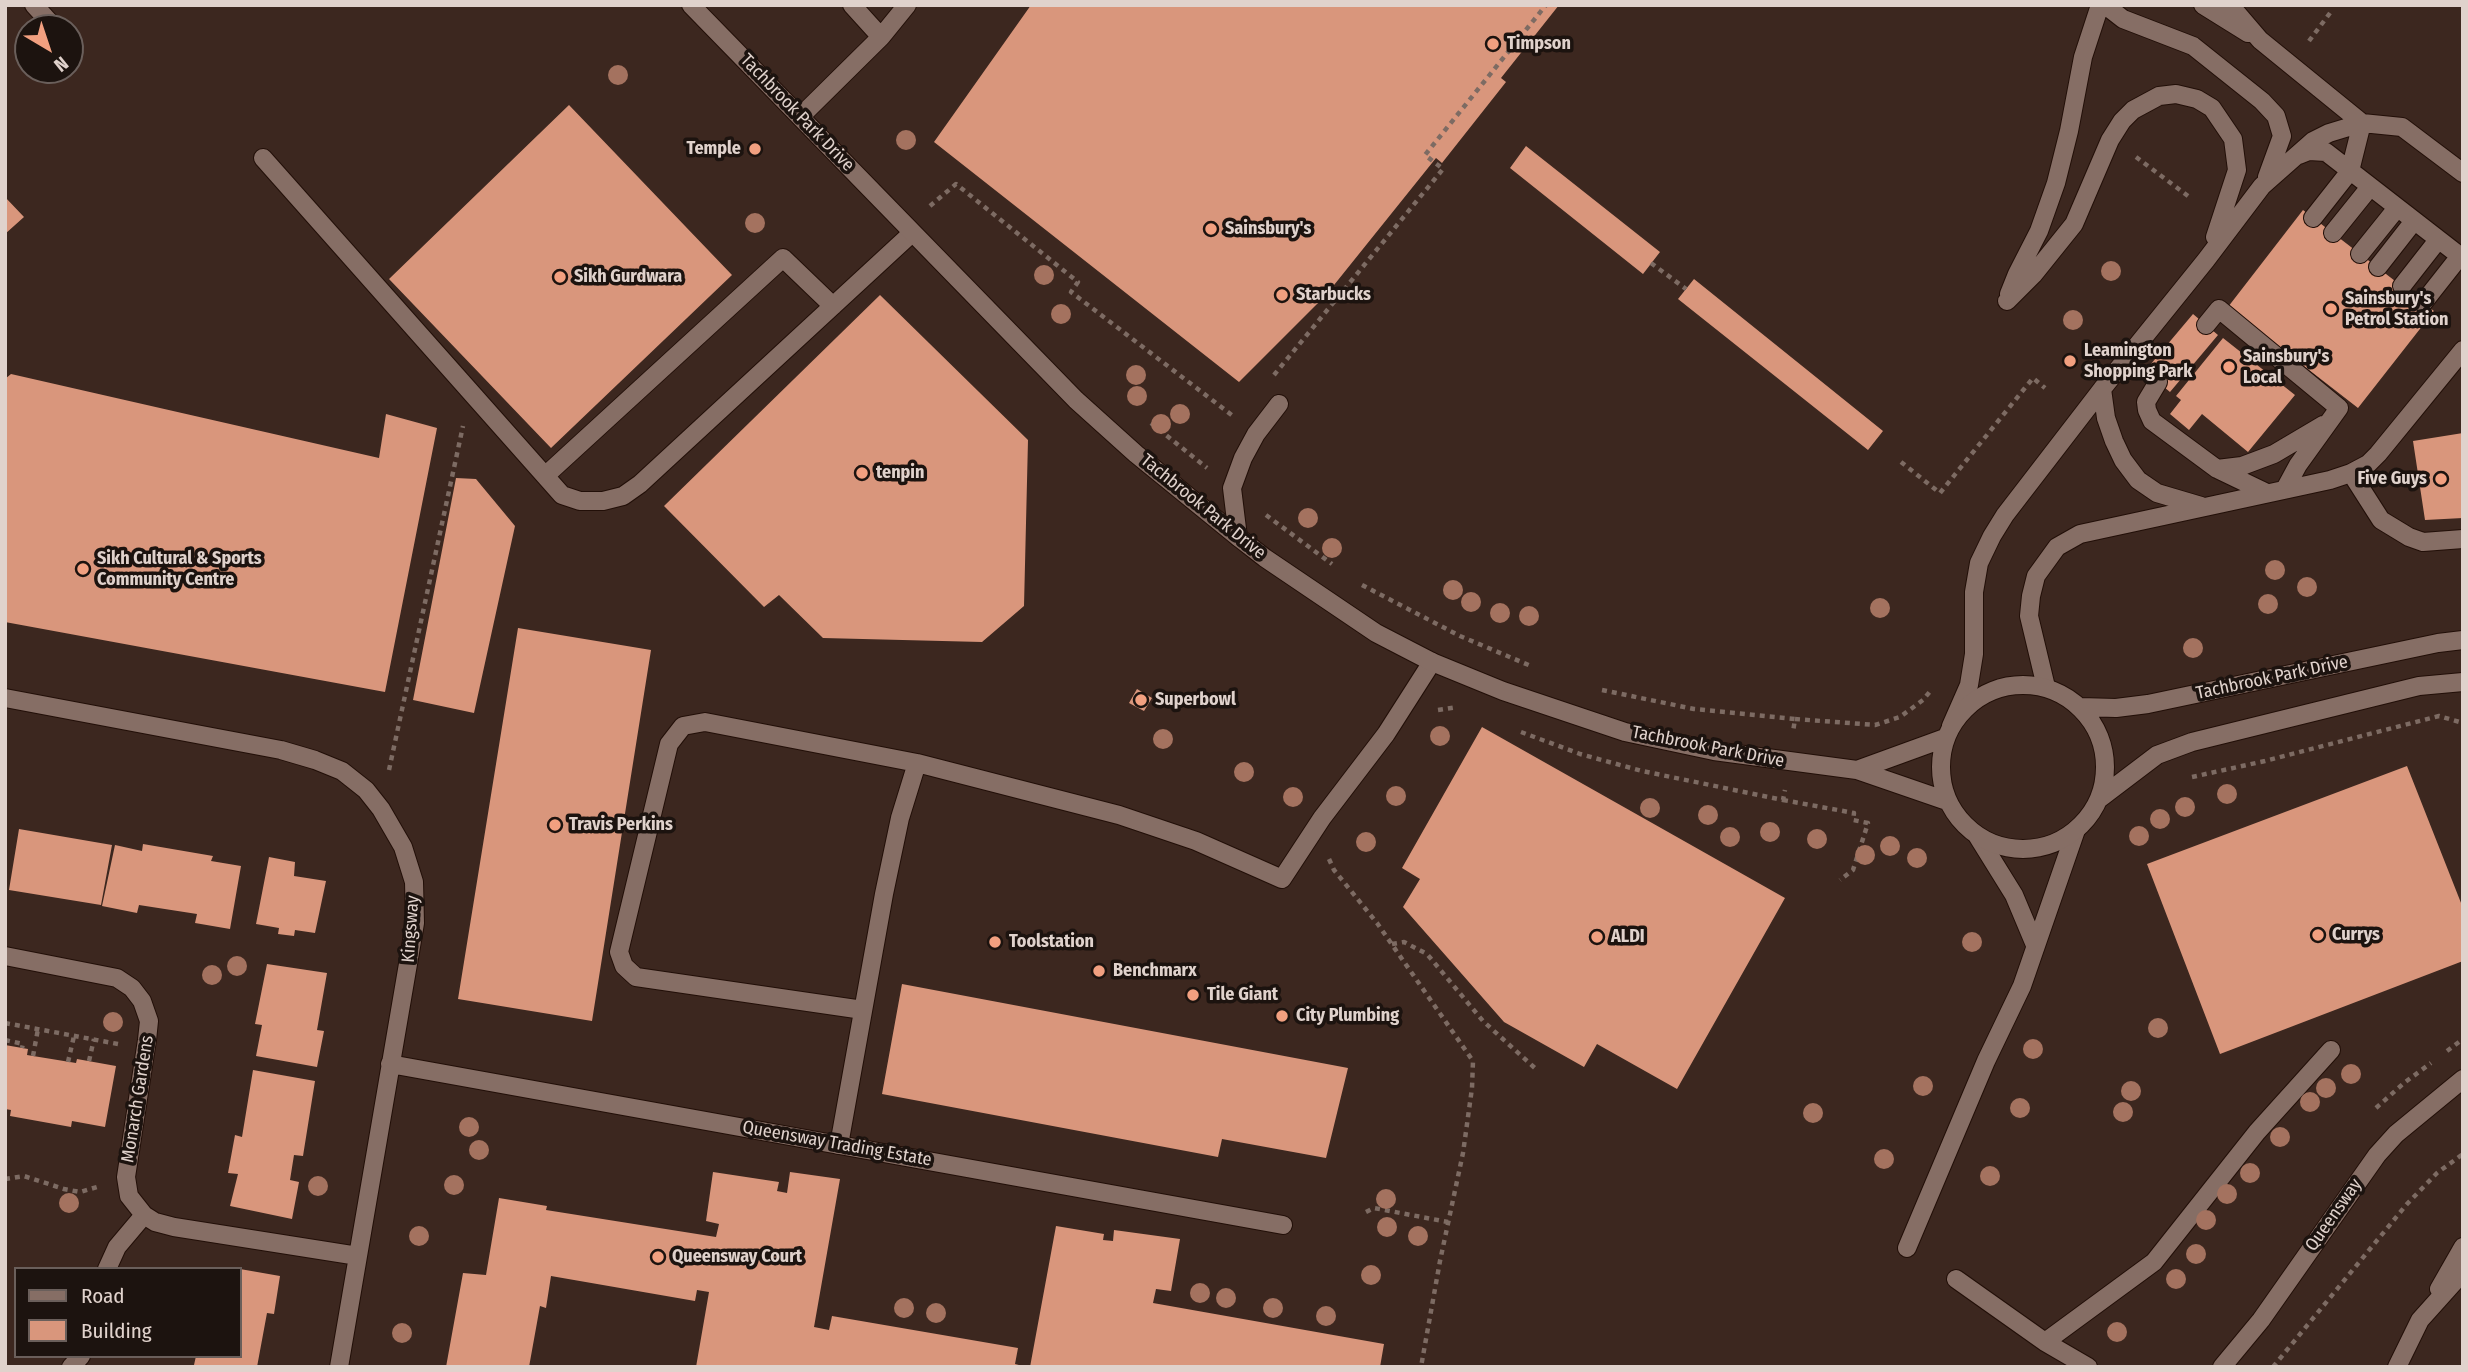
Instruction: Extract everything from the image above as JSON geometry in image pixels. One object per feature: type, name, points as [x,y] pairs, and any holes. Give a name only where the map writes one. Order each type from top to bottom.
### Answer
[{"type":"street","name":"Tachbrook Park Drive","points":[[691,5],[1076,400],[1136,454],[1265,558],[1377,633],[1432,662],[1539,705],[1625,732],[1714,751],[1857,770],[1947,801]]},
{"type":"street","points":[[852,5],[881,37]]},
{"type":"street","points":[[802,116],[881,37],[907,5]]},
{"type":"street","points":[[2100,5],[2084,57],[2056,183],[2039,232],[2017,274],[2007,301],[2033,275],[2074,224],[2110,140],[2122,121],[2133,110],[2159,96],[2176,94],[2197,99],[2213,108],[2233,139],[2237,170],[2206,260]]},
{"type":"street","points":[[2105,5],[2123,19],[2180,40],[2203,53],[2262,101],[2276,116],[2282,136],[2262,186]]},
{"type":"street","points":[[2203,5],[2260,40],[2362,123]]},
{"type":"street","points":[[2230,5],[2260,40]]},
{"type":"street","points":[[2314,218],[2350,171],[2362,123]]},
{"type":"street","points":[[1948,732],[1969,685],[1973,664],[1975,592],[1979,563],[2005,515],[2262,186],[2313,141],[2362,123],[2402,127],[2463,173]]},
{"type":"street","points":[[2295,156],[2309,151],[2326,152],[2460,256],[2423,303]]},
{"type":"street","points":[[264,158],[562,495],[580,502],[603,501],[622,496],[640,484],[912,233]]},
{"type":"street","points":[[2333,233],[2370,187]]},
{"type":"street","points":[[2360,254],[2397,208]]},
{"type":"street","points":[[2378,267],[2414,221]]},
{"type":"street","points":[[2402,286],[2438,240]]},
{"type":"street","points":[[545,476],[783,258],[833,306]]},
{"type":"street","points":[[2206,325],[2218,309],[2234,317],[2322,386],[2338,409]]},
{"type":"street","points":[[2046,687],[2029,617],[2036,576],[2057,547],[2080,534],[2330,480],[2351,473],[2368,464],[2378,454],[2463,351]]},
{"type":"street","points":[[2158,382],[2146,402],[2148,416],[2158,427],[2217,469],[2267,493]]},
{"type":"street","points":[[2102,389],[2106,418],[2114,441],[2123,460],[2138,480],[2157,493],[2204,507]]},
{"type":"street","points":[[1238,537],[1232,488],[1243,458],[1256,434],[1279,404]]},
{"type":"street","points":[[2217,469],[2242,466],[2274,454],[2338,409]]},
{"type":"street","points":[[2285,489],[2298,465],[2338,409]]},
{"type":"street","points":[[2351,473],[2381,520],[2409,537],[2423,542],[2463,539]]},
{"type":"street","name":"Tachbrook Park Drive","points":[[2080,707],[2116,708],[2148,704],[2463,640]]},
{"type":"street","points":[[863,1010],[636,976],[624,966],[619,952],[669,744],[683,726],[705,722],[917,763],[1119,815],[1196,841],[1282,879],[1322,818],[1386,734],[1432,662]]},
{"type":"street","name":"Tachbrook Park Drive","points":[[2099,800],[2157,755],[2192,742],[2419,686],[2463,682]]},
{"type":"street","name":"Tachbrook Park Drive","points":[[2017,684],[2046,687],[2065,695],[2080,707],[2097,730],[2105,758],[2099,800],[2076,830],[2052,844],[2023,849],[1995,845],[1963,824],[1947,801],[1940,772],[1948,732],[1965,707],[1989,691],[2017,684]]},
{"type":"street","name":"Kingsway","points":[[5,698],[281,750],[342,771],[366,790],[381,808],[403,847],[414,882],[415,923],[411,956],[339,1367]]},
{"type":"street","name":"Tachbrook Park Drive","points":[[1857,770],[1948,732]]},
{"type":"street","points":[[839,1144],[900,818],[917,763]]},
{"type":"street","points":[[1907,1248],[1986,1061],[2031,964],[2035,945],[2076,830]]},
{"type":"street","points":[[1978,836],[2014,895],[2035,945]]},
{"type":"street","name":"Monarch Gardens","points":[[5,956],[117,978],[132,988],[142,1001],[149,1021],[126,1177],[129,1196],[144,1215]]},
{"type":"street","points":[[2045,1342],[2154,1262],[2257,1132],[2331,1050]]},
{"type":"street","name":"Queensway Trading Estate","points":[[390,1064],[1283,1225]]},
{"type":"street","name":"Queensway","points":[[2222,1367],[2261,1320],[2377,1155],[2396,1134],[2463,1079]]},
{"type":"street","points":[[108,1267],[117,1247],[144,1215],[155,1222],[174,1227],[358,1256]]},
{"type":"street","points":[[2397,1367],[2420,1320],[2463,1247]]},
{"type":"street","points":[[2429,1307],[2463,1272]]},
{"type":"street","points":[[1956,1279],[2045,1342],[2088,1367]]},
{"type":"path","points":[[1267,383],[1443,169],[1425,155],[1546,5]]},
{"type":"path","points":[[2305,47],[2330,13]]},
{"type":"path","points":[[2133,155],[2188,196]]},
{"type":"path","points":[[921,197],[930,206],[956,184],[1078,282],[1071,292],[1239,421]]},
{"type":"path","points":[[1651,263],[1686,289]]},
{"type":"path","points":[[1901,461],[1940,493],[2033,378],[2045,388]]},
{"type":"path","points":[[381,808],[471,391]]},
{"type":"path","points":[[1146,419],[1209,470]]},
{"type":"path","points":[[1258,509],[1333,564]]},
{"type":"path","points":[[1354,580],[1460,636],[1537,668]]},
{"type":"path","points":[[1594,687],[1694,709],[1875,725],[1900,717],[1923,700],[1934,687]]},
{"type":"path","points":[[1432,715],[1441,708]]},
{"type":"path","points":[[2184,778],[2265,761],[2439,716],[2463,723]]},
{"type":"path","points":[[1793,731],[1795,719]]},
{"type":"path","points":[[1783,800],[1854,813],[1853,820],[1868,823],[1853,870],[1840,880]]},
{"type":"path","points":[[1329,851],[1334,870],[1392,944],[1473,1062],[1463,1153],[1421,1367]]},
{"type":"path","points":[[1392,944],[1404,942],[1427,954],[1483,1021],[1537,1070]]},
{"type":"path","points":[[5,1023],[116,1044]]},
{"type":"path","points":[[33,1056],[37,1029]]},
{"type":"path","points":[[68,1062],[74,1036]]},
{"type":"path","points":[[89,1061],[94,1040]]},
{"type":"path","points":[[5,1041],[23,1044],[22,1048]]},
{"type":"path","points":[[2273,1367],[2407,1204],[2437,1173],[2463,1154]]},
{"type":"path","points":[[5,1179],[24,1176],[79,1192],[97,1187]]},
{"type":"path","points":[[1366,1212],[1374,1208],[1448,1222]]},
{"type":"building","name":"Sainsbury's","points":[[1031,5],[1559,5],[1501,78],[1506,82],[1442,163],[1436,158],[1326,295],[1239,382],[934,142]]},
{"type":"building","name":"Sikh Gurdwara","points":[[569,105],[732,275],[551,448],[389,279]]},
{"type":"building","points":[[1526,146],[1660,252],[1643,274],[1510,168]]},
{"type":"building","points":[[5,197],[24,217],[5,234]]},
{"type":"building","name":"Sainsbury's Petrol Station","points":[[2303,210],[2434,311],[2358,408],[2228,307]]},
{"type":"building","points":[[1694,279],[1883,431],[1868,450],[1678,299]]},
{"type":"building","name":"tenpin","points":[[880,295],[1028,440],[1024,606],[982,642],[823,638],[779,595],[764,607],[664,506]]},
{"type":"building","points":[[2193,314],[2218,335],[2170,392],[2145,371]]},
{"type":"building","name":"Sainsbury's Local","points":[[2223,338],[2295,395],[2248,452],[2202,414],[2189,430],[2170,414],[2181,400],[2176,396]]},
{"type":"building","points":[[11,374],[379,458],[386,414],[437,428],[385,692],[5,622],[5,379]]},
{"type":"building","name":"Five Guys","points":[[2463,433],[2463,518],[2425,520],[2413,441]]},
{"type":"building","points":[[456,478],[476,479],[515,526],[474,713],[413,700]]},
{"type":"building","name":"Travis Perkins","points":[[518,628],[651,650],[592,1021],[458,999]]},
{"type":"building","name":"Superbowl","points":[[1137,689],[1152,698],[1144,711],[1129,703]]},
{"type":"building","name":"ALDI","points":[[1482,727],[1785,898],[1677,1089],[1597,1044],[1584,1067],[1504,1022],[1403,907],[1420,879],[1402,868]]},
{"type":"building","name":"Currys","points":[[2407,766],[2463,908],[2463,961],[2220,1054],[2147,864]]},
{"type":"building","points":[[19,829],[112,845],[101,905],[9,890]]},
{"type":"building","points":[[143,844],[213,856],[211,861],[241,866],[230,929],[195,923],[197,914],[139,905],[137,913],[102,906],[115,845],[142,851]]},
{"type":"building","points":[[269,857],[295,862],[294,876],[326,881],[315,933],[295,930],[294,936],[278,934],[279,928],[256,924]]},
{"type":"building","points":[[267,964],[327,973],[317,1030],[324,1031],[317,1067],[256,1056],[262,1025],[255,1024]]},
{"type":"building","points":[[902,984],[1348,1068],[1326,1158],[1222,1139],[1218,1157],[882,1094]]},
{"type":"building","points":[[5,1045],[28,1049],[27,1055],[76,1063],[77,1059],[116,1066],[105,1127],[72,1121],[71,1127],[10,1116],[11,1110],[5,1109]]},
{"type":"building","points":[[253,1070],[315,1081],[303,1156],[294,1155],[290,1180],[299,1182],[292,1219],[230,1206],[238,1174],[228,1173],[235,1135],[242,1137]]},
{"type":"building","name":"Queensway Court","points":[[713,1172],[779,1182],[777,1191],[787,1193],[790,1172],[840,1179],[814,1327],[829,1330],[832,1316],[1018,1348],[1015,1364],[1027,1367],[696,1367],[709,1292],[697,1290],[695,1301],[551,1276],[546,1308],[540,1306],[529,1367],[446,1367],[463,1273],[486,1275],[499,1198],[547,1206],[546,1210],[716,1237],[719,1224],[706,1221]]},
{"type":"building","points":[[1056,1226],[1104,1234],[1103,1240],[1113,1241],[1114,1230],[1180,1239],[1171,1291],[1156,1289],[1153,1303],[1384,1344],[1380,1367],[1030,1367]]},
{"type":"building","points":[[242,1269],[280,1276],[274,1314],[267,1313],[257,1367],[194,1365],[196,1358],[242,1358]]},
{"type":"place","name":"Timpson","points":[[1493,44]]},
{"type":"place","name":"Temple","points":[[755,149]]},
{"type":"place","name":"Sainsbury's","points":[[1211,229]]},
{"type":"place","name":"Sikh Gurdwara","points":[[560,277]]},
{"type":"place","name":"Starbucks","points":[[1282,295]]},
{"type":"place","name":"Sainsbury's Petrol Station","points":[[2331,309]]},
{"type":"place","name":"Leamington Shopping Park","points":[[2070,361]]},
{"type":"place","name":"Sainsbury's Local","points":[[2229,367]]},
{"type":"place","name":"tenpin","points":[[862,473]]},
{"type":"place","name":"Five Guys","points":[[2441,479]]},
{"type":"place","name":"Sikh Cultural & Sports Community Centre","points":[[83,569]]},
{"type":"place","name":"Superbowl","points":[[1141,700]]},
{"type":"place","name":"Travis Perkins","points":[[555,825]]},
{"type":"place","name":"Currys","points":[[2318,935]]},
{"type":"place","name":"ALDI","points":[[1597,937]]},
{"type":"place","name":"Toolstation","points":[[995,942]]},
{"type":"place","name":"Benchmarx","points":[[1099,971]]},
{"type":"place","name":"Tile Giant","points":[[1193,995]]},
{"type":"place","name":"City Plumbing","points":[[1282,1016]]},
{"type":"place","name":"Queensway Court","points":[[658,1257]]}]
